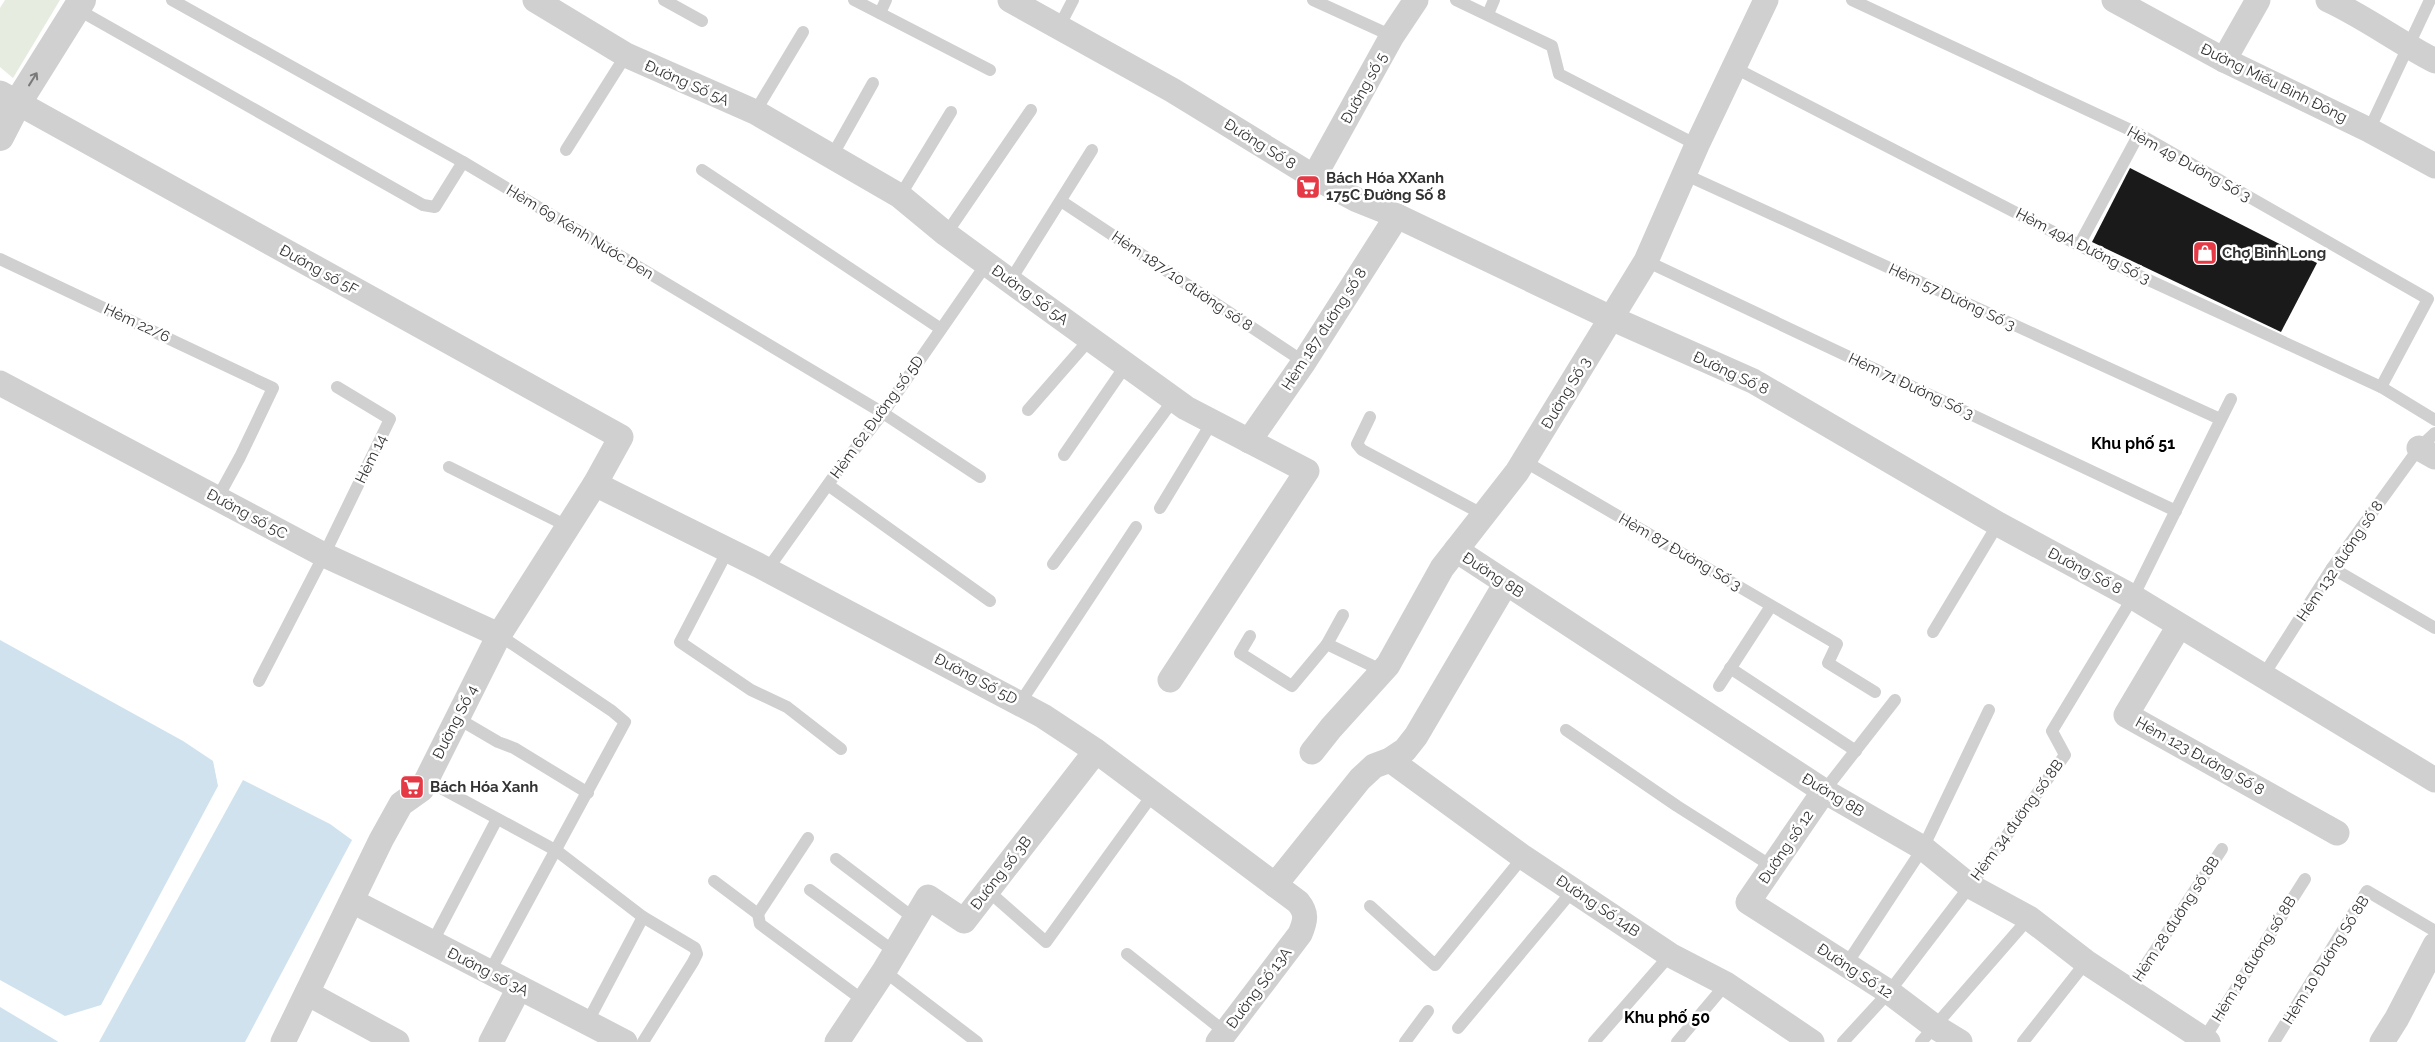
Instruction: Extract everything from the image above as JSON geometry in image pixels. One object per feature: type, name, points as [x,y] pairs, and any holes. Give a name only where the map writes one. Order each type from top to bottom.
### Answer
[{"type":"street","name":"Đường Số 5A","points":[[535,0],[626,55],[709,94],[755,112],[900,196],[946,234],[1010,282],[1174,399],[1212,422],[1307,471],[1170,680]]},
{"type":"street","name":"Đường Số 8","points":[[1010,0],[1172,90],[1314,177],[1357,200],[1396,216],[1611,318],[1753,381],[1998,524],[2133,597],[2435,780]]},
{"type":"street","name":"Đường số 5","points":[[1314,177],[1392,36],[1416,0]]},
{"type":"street","name":"Đường Số 3","points":[[1312,752],[1383,670],[1442,568],[1524,461],[1646,261],[1697,145],[1766,0]]},
{"type":"street","name":"Đường Miếu Bình Đông","points":[[2114,0],[2224,60],[2369,130],[2435,166]]},
{"type":"street","points":[[2224,60],[2258,0]]},
{"type":"street","points":[[2328,0],[2359,7],[2409,47],[2435,61]]},
{"type":"street","points":[[0,137],[9,99],[79,4]]},
{"type":"street","name":"Đường số 5F","points":[[9,99],[621,437],[595,484]]},
{"type":"street","name":"Hẻm 187 đường số 8","points":[[1248,441],[1304,362],[1396,216]]},
{"type":"street","name":"Đường số 5C","points":[[0,383],[324,555],[499,635]]},
{"type":"street","name":"Đường Số 4","points":[[283,1042],[401,804],[422,789],[499,635],[595,484]]},
{"type":"street","name":"Đường Số 5D","points":[[595,484],[728,550],[1020,703],[1096,751],[1298,902],[1306,914],[1305,923],[1300,934]]},
{"type":"street","name":"Đường 8B","points":[[1456,550],[1824,791],[1923,848],[1970,886],[2029,918],[2086,962],[2206,1041]]},
{"type":"street","points":[[1276,885],[1360,779],[1374,766],[1390,760],[1405,750],[1416,736],[1506,583]]},
{"type":"street","name":"Hẻm 123 Đường Số 8","points":[[2179,626],[2126,715],[2337,833]]},
{"type":"street","name":"Đường số 3B","points":[[837,1042],[890,962],[928,898],[964,921],[1096,751]]},
{"type":"street","name":"Đường Số 14B","points":[[1390,760],[1523,857],[1574,889],[1670,955],[1726,984],[1812,1042]]},
{"type":"street","name":"Đường số 12","points":[[1748,902],[1824,791]]},
{"type":"street","name":"Đường số 3A","points":[[352,901],[625,1042]]},
{"type":"street","name":"Đường Số 12","points":[[1748,902],[1889,992],[1928,1034],[1960,1042]]},
{"type":"street","name":"Đường Số 13A","points":[[1221,1037],[1300,934]]},
{"type":"street","points":[[2382,1042],[2397,1018],[2435,945]]},
{"type":"street","points":[[491,1042],[520,988]]},
{"type":"street","points":[[307,993],[397,1042]]},
{"type":"lane","name":"Hẻm 69 Kênh Nước Đen","points":[[172,0],[463,162],[883,413],[980,477]]},
{"type":"lane","points":[[664,0],[702,21]]},
{"type":"lane","points":[[854,0],[990,70]]},
{"type":"lane","points":[[880,13],[886,0]]},
{"type":"lane","points":[[1059,27],[1073,0]]},
{"type":"lane","points":[[1313,0],[1392,36]]},
{"type":"lane","points":[[1456,0],[1552,46],[1559,74],[1697,145]]},
{"type":"lane","points":[[1488,14],[1494,0]]},
{"type":"lane","name":"Hẻm 49 Đường Số 3","points":[[1852,0],[2139,134],[2428,299],[2381,387]]},
{"type":"lane","points":[[2369,130],[2430,0]]},
{"type":"lane","points":[[79,4],[422,205],[435,207],[463,162]]},
{"type":"lane","points":[[755,112],[803,32]]},
{"type":"lane","points":[[566,150],[626,55]]},
{"type":"lane","name":"Hẻm 49A Đường Số 3","points":[[1733,67],[2129,271],[2381,387],[2435,420]]},
{"type":"lane","points":[[832,156],[873,82]]},
{"type":"lane","points":[[946,234],[1031,110]]},
{"type":"lane","points":[[900,196],[951,112]]},
{"type":"lane","points":[[2079,245],[2139,134]]},
{"type":"lane","points":[[1010,282],[1092,150]]},
{"type":"lane","points":[[702,170],[941,329]]},
{"type":"lane","name":"Hẻm 57 Đường Số 3","points":[[1684,174],[2220,420]]},
{"type":"lane","name":"Hẻm 187/10 đường số 8","points":[[1061,201],[1304,362]]},
{"type":"lane","name":"Hẻm 22/6","points":[[0,259],[273,388],[240,457],[217,499]]},
{"type":"lane","name":"Hẻm 71 Đường Số 3","points":[[1646,261],[2176,511]]},
{"type":"lane","name":"Hẻm 62 Đường số 5D","points":[[766,570],[883,413],[987,263]]},
{"type":"lane","points":[[1028,410],[1090,340]]},
{"type":"lane","points":[[1064,455],[1126,365]]},
{"type":"lane","name":"Hẻm 14","points":[[324,555],[390,419],[337,387]]},
{"type":"lane","points":[[1054,564],[1174,399]]},
{"type":"lane","points":[[2133,597],[2231,399]]},
{"type":"lane","points":[[1370,417],[1357,444],[1362,450],[1484,515]]},
{"type":"lane","points":[[1160,508],[1212,422]]},
{"type":"lane","name":"Hẻm 132 đường số 8","points":[[2263,676],[2332,568],[2430,446]]},
{"type":"lane","name":"Hẻm 87 Đường Số 3","points":[[1524,461],[1836,644],[1828,663],[1875,692]]},
{"type":"lane","points":[[449,467],[567,526]]},
{"type":"lane","points":[[828,485],[990,601]]},
{"type":"lane","points":[[1933,632],[1998,524]]},
{"type":"lane","points":[[1020,703],[1136,528]]},
{"type":"lane","points":[[728,550],[680,642],[751,690],[787,707],[841,749]]},
{"type":"lane","points":[[259,680],[324,555]]},
{"type":"lane","points":[[2332,568],[2435,628]]},
{"type":"lane","name":"Hẻm 34 đường số 8B","points":[[1843,1042],[1889,992],[1970,886],[2065,754],[2052,731],[2133,597]]},
{"type":"lane","points":[[1719,686],[1758,629],[1771,606]]},
{"type":"lane","points":[[1250,636],[1240,653],[1292,686],[1327,644],[1343,615]]},
{"type":"lane","points":[[489,973],[588,794],[625,722],[612,711],[499,635]]},
{"type":"lane","points":[[1327,644],[1383,670]]},
{"type":"lane","points":[[1730,668],[1856,751]]},
{"type":"lane","points":[[1824,791],[1895,700]]},
{"type":"lane","points":[[1846,965],[1923,848],[1989,710]]},
{"type":"lane","points":[[457,718],[498,742],[514,748],[588,794]]},
{"type":"lane","points":[[1566,730],[1677,806],[1773,867]]},
{"type":"lane","points":[[426,780],[557,851],[643,917],[695,948],[697,954],[643,1042]]},
{"type":"lane","points":[[987,890],[1046,942],[1153,794]]},
{"type":"lane","points":[[432,943],[497,819]]},
{"type":"lane","points":[[758,914],[808,838]]},
{"type":"lane","name":"Hẻm 28 đường số 8B","points":[[2129,990],[2222,849]]},
{"type":"lane","points":[[1370,906],[1435,965],[1523,857]]},
{"type":"lane","points":[[836,860],[915,919]]},
{"type":"lane","name":"Hẻm 18 đường số 8B","points":[[2206,1041],[2304,879]]},
{"type":"lane","points":[[714,881],[758,914],[760,924],[864,1001]]},
{"type":"lane","points":[[1458,1028],[1574,889]]},
{"type":"lane","points":[[810,890],[977,1042]]},
{"type":"lane","name":"Hẻm 10 Đường Số 8B","points":[[2274,1042],[2367,891],[2435,931]]},
{"type":"lane","points":[[587,1023],[643,917]]},
{"type":"lane","points":[[1928,1034],[2029,918]]},
{"type":"lane","points":[[1127,954],[1221,1037]]},
{"type":"lane","points":[[1594,1042],[1670,955]]},
{"type":"lane","points":[[2023,1042],[2086,962]]},
{"type":"lane","points":[[1677,1042],[1726,984]]},
{"type":"lane","points":[[1405,1042],[1428,1011]]},
{"type":"shaded area","points":[[5,0],[60,0],[13,78],[0,67],[0,8]]},
{"type":"water","points":[[0,640],[183,741],[213,761],[218,786],[101,1005],[65,1016],[0,980]]},
{"type":"water","points":[[243,780],[330,824],[352,840],[245,1042],[99,1042]]},
{"type":"water","points":[[0,1007],[57,1041],[58,1042],[0,1042]]},
{"type":"building","name":"Chợ Bình Long","points":[[2130,168],[2317,263],[2281,332],[2092,242]]},
{"type":"place","name":"Bách Hóa XXanh 175C Đường Số 8","points":[[1308,187]]},
{"type":"place","name":"Chợ Bình Long","points":[[2205,253]]},
{"type":"place","name":"Bách Hóa Xanh","points":[[412,787]]},
{"type":"district","name":"Khu phố 51","points":[[2133,443]]},
{"type":"district","name":"Khu phố 50","points":[[1667,1017]]}]
